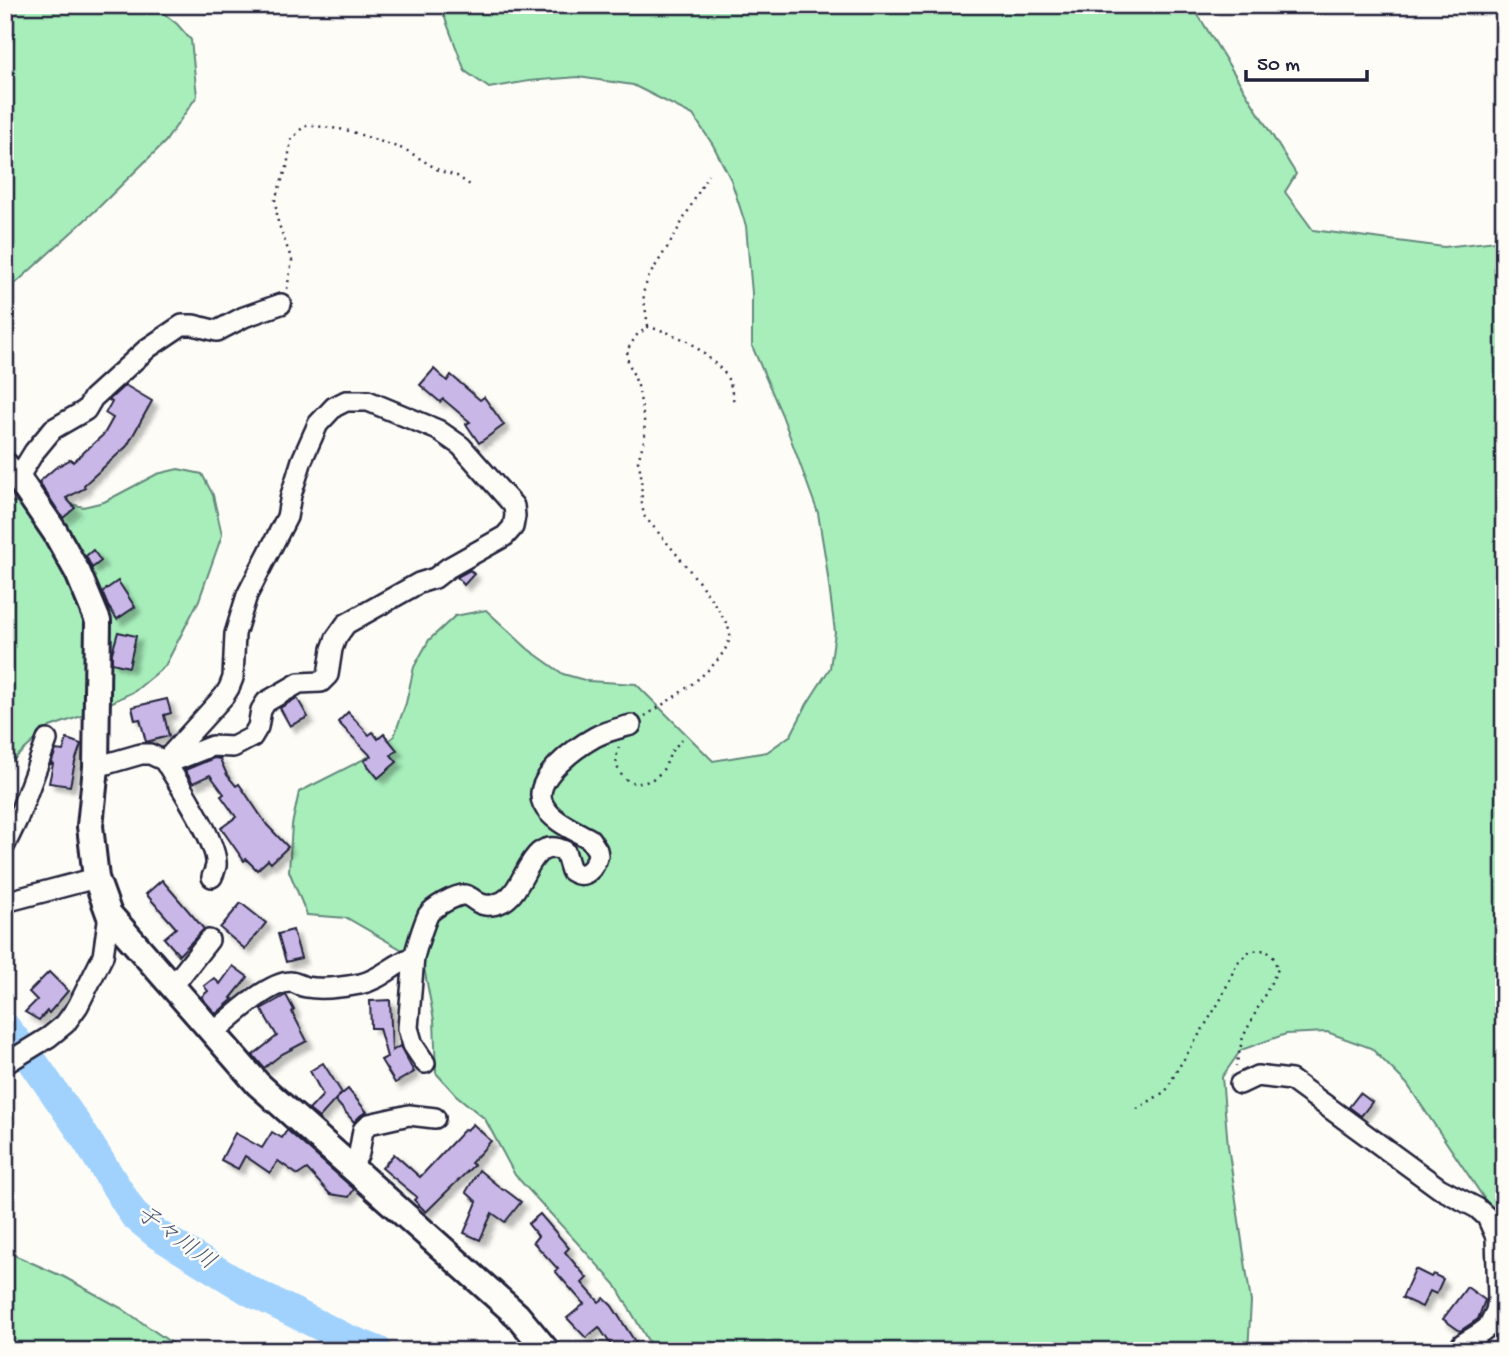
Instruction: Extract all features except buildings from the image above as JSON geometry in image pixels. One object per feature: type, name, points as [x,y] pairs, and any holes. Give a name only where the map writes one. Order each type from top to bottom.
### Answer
[{"type":"street","points":[[281,304],[244,317],[217,331],[182,325],[148,348],[93,398],[86,410],[52,429],[34,452],[12,471],[55,532],[78,573],[98,621],[96,767],[90,826],[96,878],[108,914],[258,1084],[517,1315],[547,1351]]},
{"type":"street","points":[[346,401],[368,401],[438,430],[461,446],[514,506],[513,527],[505,536],[456,562],[435,578],[419,583],[346,624],[332,649],[328,675],[321,682],[299,683],[266,702],[252,737],[233,747],[212,746],[165,762],[229,688],[233,678],[235,634],[247,595],[287,517],[302,460],[318,424],[334,407],[346,401]]},
{"type":"street","points":[[425,1063],[413,1045],[408,1028],[414,957],[428,914],[433,908],[459,896],[466,895],[487,906],[501,902],[517,888],[534,857],[550,848],[565,851],[570,871],[584,874],[592,870],[598,855],[594,845],[590,839],[554,818],[543,804],[542,786],[561,761],[597,736],[631,725]]},
{"type":"street","points":[[5,845],[12,815],[47,740]]},
{"type":"street","points":[[96,767],[141,754],[150,754],[165,762],[206,832],[216,865],[212,877]]},
{"type":"street","points":[[5,902],[96,878]]},
{"type":"street","points":[[18,1057],[65,1024],[78,1006],[103,956],[108,914]]},
{"type":"street","points":[[172,987],[209,940]]},
{"type":"street","points":[[213,1033],[265,991],[284,983],[331,988],[361,984],[414,957]]},
{"type":"street","points":[[1240,1084],[1256,1076],[1291,1080],[1439,1188],[1487,1217],[1496,1237],[1498,1299],[1496,1311],[1488,1327],[1462,1344],[1468,1351]]},
{"type":"street","points":[[351,1168],[359,1153],[363,1130],[369,1124],[409,1115],[435,1118]]},
{"type":"path","points":[[281,304],[287,293],[292,261],[278,222],[275,199],[286,167],[291,140],[304,126],[346,130],[406,150],[440,172],[457,176],[473,187]]},
{"type":"path","points":[[648,327],[643,293],[649,276],[708,175]]},
{"type":"path","points":[[648,327],[690,342],[709,358],[724,372],[730,383],[734,403]]},
{"type":"path","points":[[648,327],[637,335],[627,350],[628,361],[638,386],[644,420],[645,437],[638,461],[644,516],[701,584],[731,633],[718,660],[677,696],[631,725],[620,745],[615,763],[619,772],[628,780],[637,784],[649,782],[666,767],[671,752],[682,739]]},
{"type":"path","points":[[1137,1109],[1166,1091],[1220,1001],[1237,963],[1250,951],[1266,950],[1273,957],[1278,969],[1243,1038],[1235,1072],[1240,1084]]},
{"type":"green space","points":[[5,5],[153,5],[177,24],[191,40],[197,96],[165,142],[5,293]]},
{"type":"green space","points":[[440,5],[1192,5],[1296,174],[1285,192],[1313,230],[1444,247],[1504,240],[1504,1228],[1407,1084],[1371,1048],[1327,1032],[1286,1034],[1241,1050],[1222,1077],[1228,1146],[1251,1302],[1248,1351],[654,1351],[615,1284],[515,1175],[485,1119],[456,1095],[436,1073],[434,1020],[423,962],[347,918],[307,915],[289,871],[292,825],[299,792],[374,754],[394,736],[406,703],[414,667],[429,640],[455,616],[486,610],[528,649],[563,674],[588,681],[636,684],[713,761],[767,752],[791,735],[830,668],[835,632],[826,562],[818,513],[782,415],[752,346],[752,293],[746,226],[731,180],[713,145],[693,115],[633,85],[578,77],[489,88],[465,71]]},
{"type":"green space","points":[[178,469],[202,474],[213,495],[222,535],[199,600],[165,666],[135,691],[90,713],[50,727],[5,767],[5,503],[52,499],[83,507],[104,502],[157,474]]},
{"type":"green space","points":[[5,1251],[64,1277],[121,1308],[173,1344],[177,1351],[5,1351]]},
{"type":"waterway","name":"子々川川","points":[[5,1027],[79,1128],[134,1215],[157,1234],[250,1291],[345,1338],[378,1351]]}]
